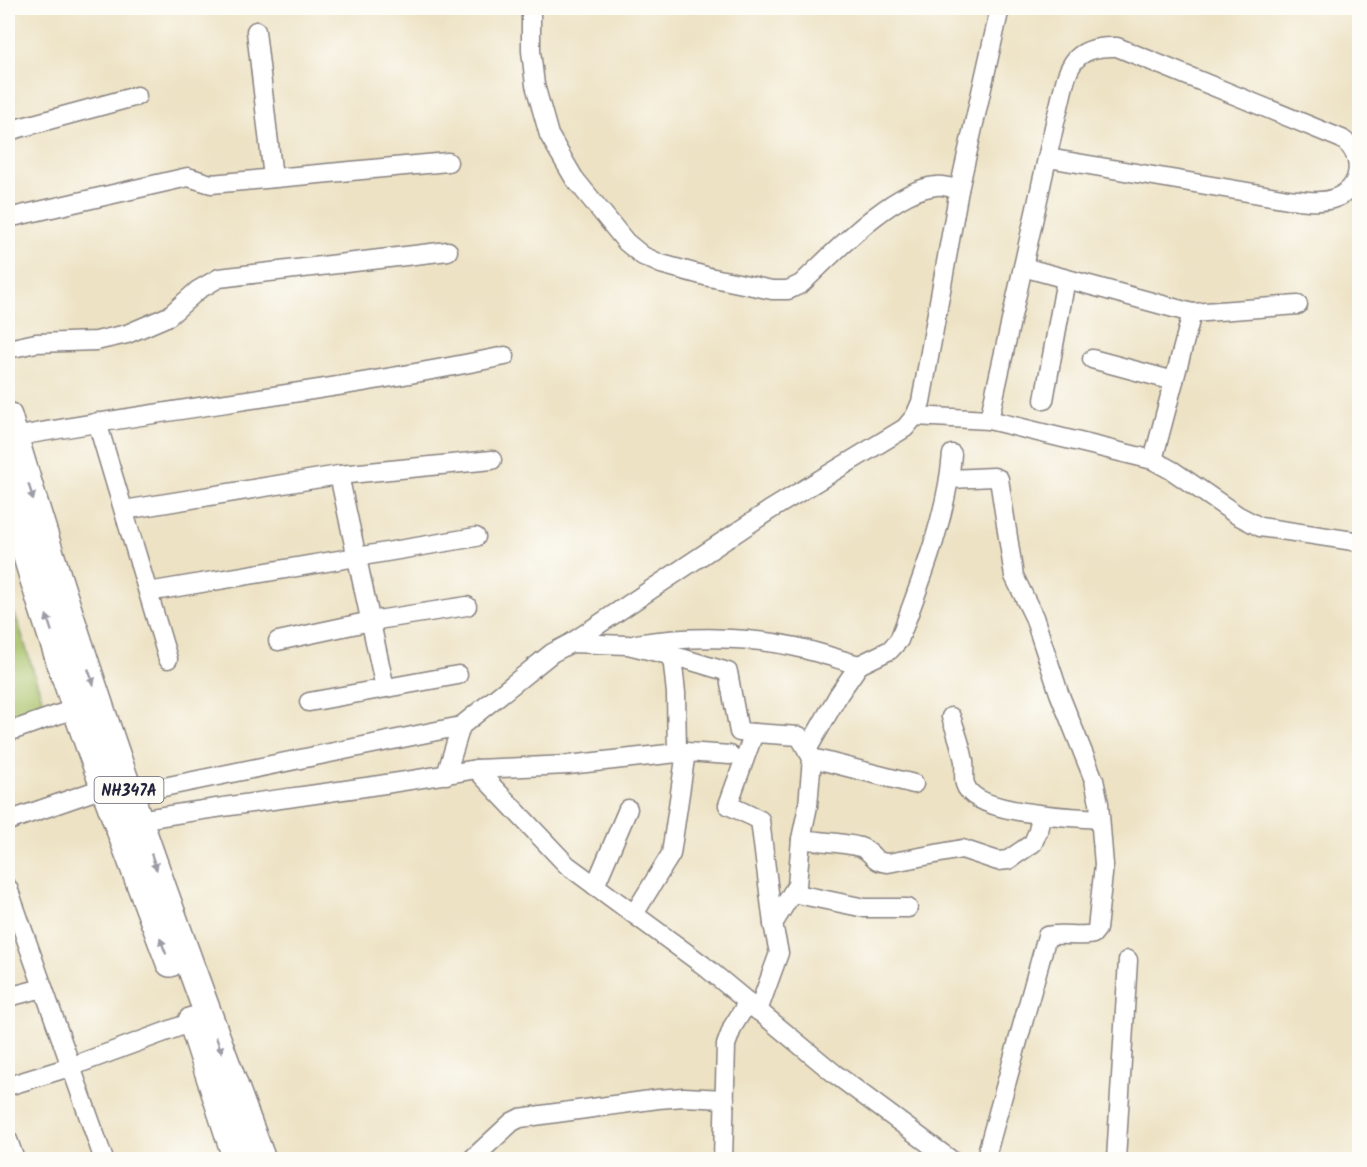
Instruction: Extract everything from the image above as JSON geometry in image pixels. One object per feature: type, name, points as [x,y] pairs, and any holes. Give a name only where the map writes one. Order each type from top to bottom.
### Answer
[{"type":"highway","name":"NH347A","points":[[10,430],[53,564],[115,793],[237,1160]]},
{"type":"highway","name":"NH347A","points":[[8,490],[19,531],[77,708],[115,793],[139,820],[262,1160]]},
{"type":"street","points":[[531,8],[531,51],[535,86],[549,135],[574,178],[602,215],[626,242],[643,256],[661,264],[755,287],[788,290],[801,284],[872,219],[906,196],[935,186],[959,190]]},
{"type":"street","points":[[8,820],[115,793],[461,726],[552,653],[571,643],[770,510],[905,428],[915,416],[921,402],[959,190],[1000,8]]},
{"type":"street","points":[[256,31],[273,178]]},
{"type":"street","points":[[989,420],[1023,267],[1048,158],[1069,69],[1079,54],[1100,46],[1117,47],[1342,139],[1357,156],[1359,167],[1356,180],[1350,189],[1336,198],[1321,201],[1288,199],[1048,158]]},
{"type":"street","points":[[8,131],[137,96]]},
{"type":"street","points":[[8,218],[188,177],[211,184],[448,162]]},
{"type":"street","points":[[8,350],[36,343],[96,340],[127,334],[169,316],[198,290],[219,278],[448,251]]},
{"type":"street","points":[[1023,267],[1192,313],[1298,304]]},
{"type":"street","points":[[1044,400],[1066,279]]},
{"type":"street","points":[[1153,460],[1192,313]]},
{"type":"street","points":[[10,430],[98,422],[445,369],[505,356]]},
{"type":"street","points":[[1092,359],[1174,381]]},
{"type":"street","points":[[915,416],[989,420],[1153,460],[1237,515],[1260,527],[1359,542]]},
{"type":"street","points":[[98,422],[168,659]]},
{"type":"street","points":[[774,924],[797,885],[801,839],[807,806],[809,754],[838,694],[859,665],[890,650],[899,640],[933,540],[950,479],[952,454]]},
{"type":"street","points":[[124,510],[339,475],[492,460]]},
{"type":"street","points":[[339,475],[385,688]]},
{"type":"street","points":[[950,479],[994,477],[999,479],[1014,576],[1034,617],[1059,693],[1094,780],[1104,865],[1097,929],[1094,934],[1084,937],[1055,934],[1047,936],[984,1160]]},
{"type":"street","points":[[148,592],[476,537]]},
{"type":"street","points":[[278,641],[371,621],[467,606]]},
{"type":"street","points":[[571,643],[628,645],[671,638],[757,641],[795,647],[859,665]]},
{"type":"street","points":[[628,645],[728,672],[740,732],[799,736],[809,754],[914,784]]},
{"type":"street","points":[[634,914],[671,854],[681,752],[672,656]]},
{"type":"street","points":[[309,702],[458,675]]},
{"type":"street","points":[[8,732],[77,708]]},
{"type":"street","points":[[951,717],[962,750],[965,784],[971,794],[1018,813],[1100,819]]},
{"type":"street","points":[[446,775],[461,726]]},
{"type":"street","points":[[723,1160],[726,1045],[733,1026],[753,1006],[779,953],[760,820],[728,805],[754,733]]},
{"type":"street","points":[[139,820],[219,806],[404,783],[476,769],[568,765],[681,752],[730,755]]},
{"type":"street","points":[[476,769],[567,865],[703,965],[835,1074],[951,1160]]},
{"type":"street","points":[[595,886],[628,809]]},
{"type":"street","points":[[801,839],[863,848],[875,861],[888,863],[962,849],[998,861],[1008,860],[1033,843],[1041,815]]},
{"type":"street","points":[[8,888],[11,906],[43,988],[104,1160]]},
{"type":"street","points":[[792,893],[865,908],[908,908]]},
{"type":"street","points":[[1116,1160],[1128,960]]},
{"type":"street","points":[[8,997],[43,988]]},
{"type":"street","points":[[8,1086],[70,1067],[192,1022]]},
{"type":"street","points":[[471,1160],[512,1122],[520,1118],[658,1099],[684,1097],[725,1100]]},
{"type":"street","points":[[8,1140],[15,1160]]},
{"type":"green space","points":[[8,605],[17,620],[45,708],[8,722]]}]
